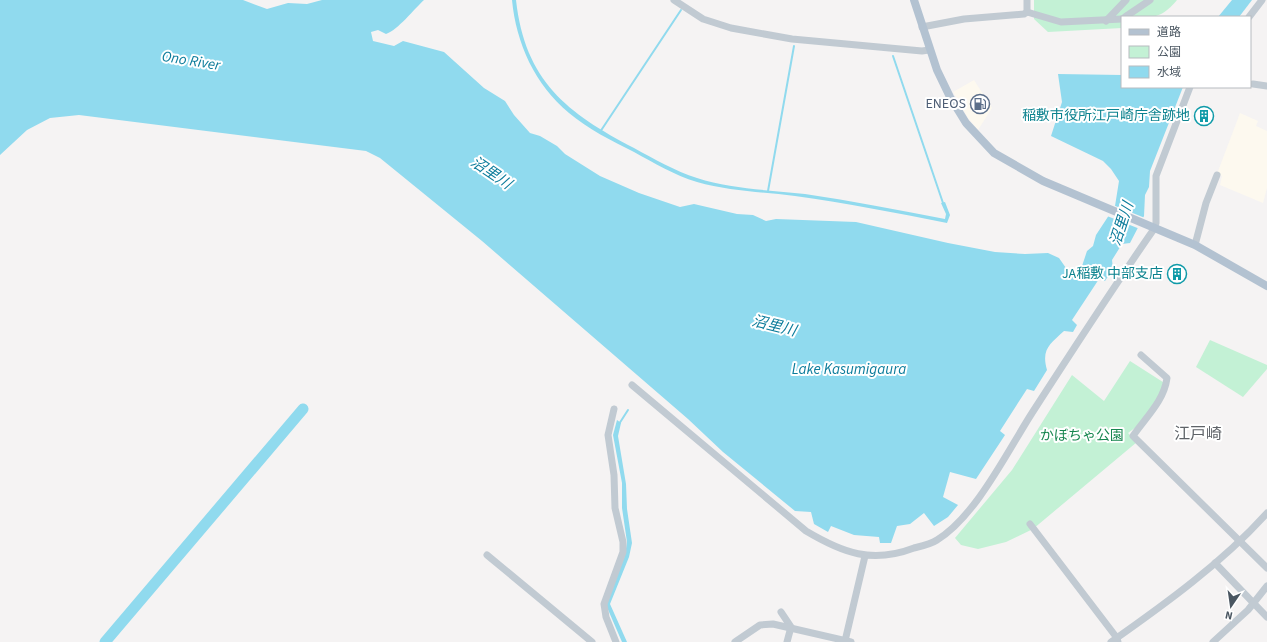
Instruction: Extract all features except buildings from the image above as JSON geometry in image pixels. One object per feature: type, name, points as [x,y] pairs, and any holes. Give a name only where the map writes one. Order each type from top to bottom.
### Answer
[{"type":"main road","points":[[914,0],[937,70],[958,110],[976,135],[994,153],[1027,173],[1100,206],[1195,245],[1267,286]]},
{"type":"street","points":[[674,0],[683,7],[714,23],[792,39],[922,51],[930,50]]},
{"type":"street","points":[[683,7],[686,0]]},
{"type":"street","points":[[1027,12],[1028,0]]},
{"type":"street","points":[[1106,21],[1126,0]]},
{"type":"street","points":[[1126,16],[1150,0]]},
{"type":"street","points":[[1250,16],[1262,0]]},
{"type":"street","points":[[922,26],[1027,12],[1061,22],[1121,19]]},
{"type":"street","points":[[1253,84],[1267,86]]},
{"type":"street","points":[[632,385],[806,531],[833,547],[865,556],[900,554],[936,541],[957,525],[984,490],[1156,223],[1157,172],[1190,88]]},
{"type":"street","points":[[1195,245],[1206,203],[1217,175]]},
{"type":"street","points":[[1141,355],[1167,378],[1166,389],[1156,406],[1133,436],[1267,568]]},
{"type":"street","points":[[614,409],[608,435],[614,475],[615,508],[623,542],[623,552],[604,604],[606,617],[616,642]]},
{"type":"street","points":[[1030,524],[1115,641],[1215,563],[1239,542],[1267,513]]},
{"type":"street","points":[[487,555],[592,642]]},
{"type":"street","points":[[735,642],[760,624],[773,624],[791,627],[848,642],[865,556]]},
{"type":"street","points":[[1215,563],[1267,617]]},
{"type":"street","points":[[1213,642],[1254,603],[1267,586]]},
{"type":"street","points":[[781,612],[791,627],[787,642]]},
{"type":"shaded area","points":[[974,80],[992,108],[978,130],[968,118],[953,92]]},
{"type":"shaded area","points":[[1240,113],[1258,121],[1256,126],[1267,131],[1267,188],[1263,203],[1220,185],[1222,176],[1217,174]]},
{"type":"green space","points":[[1034,0],[1177,0],[1171,7],[1156,16],[1121,16],[1121,28],[1048,32],[1034,19]]},
{"type":"green space","points":[[1210,340],[1267,365],[1267,369],[1243,397],[1196,367]]},
{"type":"green space","name":"かぼちゃ公園","points":[[1130,361],[1166,384],[1147,419],[1128,433],[1137,442],[1033,529],[1006,542],[978,549],[961,545],[955,538],[1012,470],[1072,375],[1104,401]]},
{"type":"water","name":"Lake Kasumigaura","points":[[0,0],[243,0],[267,9],[288,3],[307,4],[322,0],[424,0],[401,24],[391,32],[386,34],[378,30],[371,32],[373,41],[394,46],[403,41],[444,52],[484,88],[505,101],[514,115],[530,133],[540,136],[557,146],[565,154],[600,176],[639,193],[680,207],[694,204],[737,214],[753,215],[766,221],[776,219],[856,222],[995,252],[1025,254],[1048,253],[1059,258],[1066,268],[1066,276],[1071,277],[1075,271],[1081,269],[1087,251],[1093,246],[1096,235],[1115,206],[1119,181],[1111,169],[1103,161],[1051,136],[1062,102],[1058,74],[1121,75],[1121,88],[1183,88],[1150,171],[1149,187],[1145,195],[1144,216],[1130,243],[1122,244],[1112,260],[1113,269],[1105,281],[1099,279],[1072,320],[1077,325],[1073,332],[1064,331],[1048,348],[1045,357],[1047,370],[1034,391],[1027,389],[1000,431],[1005,435],[976,479],[950,472],[943,497],[958,505],[948,517],[934,526],[924,513],[910,524],[897,526],[891,543],[880,543],[879,537],[854,535],[831,526],[828,532],[814,524],[811,512],[795,511],[723,452],[688,419],[482,241],[380,158],[366,151],[79,115],[50,118],[27,130],[0,155]]},
{"type":"water","points":[[512,0],[516,0],[521,28],[529,52],[540,73],[553,91],[589,122],[610,135],[665,164],[697,178],[723,185],[805,194],[945,219],[946,214],[941,203],[945,202],[950,215],[947,223],[833,202],[709,185],[680,176],[664,168],[609,139],[576,119],[546,90],[529,62],[523,47],[514,16]]},
{"type":"water","points":[[1232,0],[1252,0],[1240,16],[1219,16]]},
{"type":"water","points":[[617,420],[621,423],[618,436],[626,484],[627,509],[632,543],[629,557],[610,604],[627,642],[622,642],[606,605],[625,555],[627,542],[622,508],[622,483],[613,435]]},
{"type":"pier","points":[[1113,205],[1145,218],[1140,229],[1107,216]]},
{"type":"waterway","points":[[600,132],[681,10]]},
{"type":"waterway","points":[[768,191],[794,46]]},
{"type":"waterway","points":[[893,56],[943,203]]},
{"type":"waterway","points":[[105,642],[303,409]]},
{"type":"waterway","points":[[619,424],[628,410]]},
{"type":"place","name":"ENEOS","points":[[980,104]]},
{"type":"place","name":"稲敷市役所江戸崎庁舎跡地","points":[[1204,116]]},
{"type":"place","name":"JA稲敷 中部支店","points":[[1177,274]]},
{"type":"district","name":"江戸崎","points":[[1198,434]]},
{"type":"water label","name":"Ono River","points":[[191,61]]},
{"type":"water label","name":"沼里川","points":[[491,173]]},
{"type":"water label","name":"沼里川","points":[[1122,224]]},
{"type":"water label","name":"沼里川","points":[[774,326]]}]
